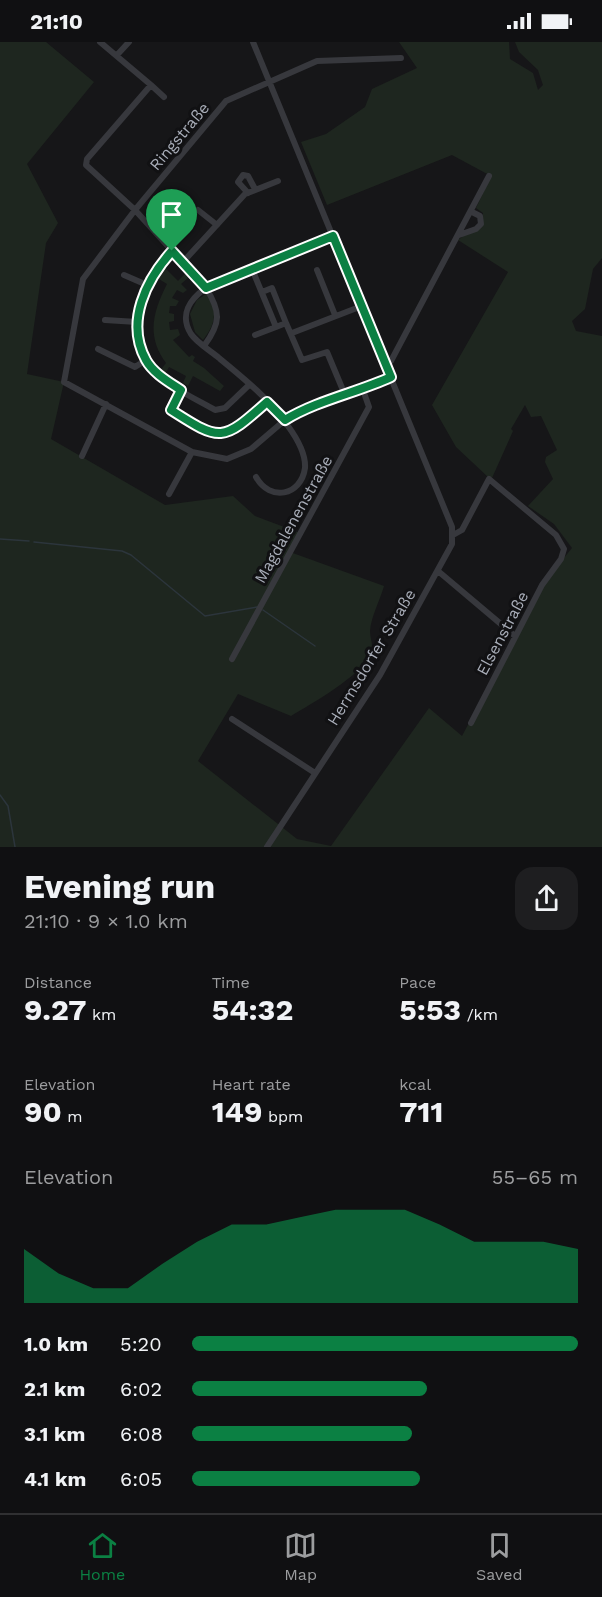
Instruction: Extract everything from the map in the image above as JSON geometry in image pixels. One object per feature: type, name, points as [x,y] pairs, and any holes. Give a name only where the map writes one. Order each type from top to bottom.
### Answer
[{"type":"street","points":[[100,42],[164,97]]},
{"type":"street","points":[[117,55],[129,42]]},
{"type":"street","points":[[253,42],[452,527],[453,535]]},
{"type":"street","name":"Ringstraße","points":[[106,404],[64,382],[83,279],[135,210],[226,101],[317,61],[401,58]]},
{"type":"street","points":[[151,85],[85,162],[135,210],[206,288],[213,299],[218,318],[215,331],[204,346]]},
{"type":"street","points":[[248,193],[238,182],[243,175],[248,176],[255,189]]},
{"type":"street","points":[[385,364],[391,361],[472,212],[489,176]]},
{"type":"street","points":[[183,262],[248,193],[278,180]]},
{"type":"street","points":[[198,210],[217,225]]},
{"type":"street","points":[[459,235],[476,229],[481,224],[480,216],[472,212]]},
{"type":"street","points":[[256,477],[261,486],[269,492],[279,494],[289,491],[299,483],[305,469],[304,457],[297,438],[285,420],[267,402],[191,335],[186,321],[187,308],[194,296],[206,288],[333,236]]},
{"type":"street","points":[[172,251],[147,285],[137,322],[146,360],[162,377],[215,410],[220,410],[249,385]]},
{"type":"street","points":[[252,269],[276,327]]},
{"type":"street","points":[[316,270],[335,315]]},
{"type":"street","points":[[124,275],[147,285]]},
{"type":"street","points":[[262,292],[272,288],[302,360],[327,352],[345,395]]},
{"type":"street","points":[[292,333],[362,306]]},
{"type":"street","points":[[105,320],[137,322]]},
{"type":"street","points":[[255,335],[286,323]]},
{"type":"street","points":[[98,349],[135,367],[146,360]]},
{"type":"street","points":[[82,456],[106,404],[192,452],[227,459],[243,454],[285,420],[306,407],[363,390],[391,377]]},
{"type":"street","points":[[181,390],[171,410],[208,433],[218,435],[237,429],[267,402]]},
{"type":"street","name":"Magdalenenstraße","points":[[232,659],[369,407],[363,390]]},
{"type":"street","points":[[170,494],[192,452]]},
{"type":"street","name":"Hermsdorfer Straße","points":[[267,847],[380,675],[438,571],[452,544],[453,535],[462,530],[489,479],[556,535],[564,549],[561,559]]},
{"type":"street","name":"Elsenstraße","points":[[471,723],[550,572],[561,559]]},
{"type":"street","points":[[438,571],[515,636]]},
{"type":"street","points":[[232,719],[315,773]]},
{"type":"shaded area","points":[[0,42],[46,42],[94,82],[27,164],[58,223],[46,243],[27,374],[64,382],[51,439],[165,505],[233,496],[255,516],[300,533],[290,552],[384,586],[371,626],[371,654],[357,671],[335,689],[291,716],[238,694],[198,761],[297,839],[331,846],[429,708],[462,736],[542,585],[572,548],[554,524],[528,506],[553,479],[545,462],[546,457],[557,450],[541,416],[531,417],[525,405],[511,429],[513,431],[492,478],[488,477],[456,447],[432,405],[508,272],[458,240],[483,222],[483,213],[476,208],[491,176],[452,155],[327,205],[301,142],[326,134],[365,107],[372,89],[417,68],[399,42],[509,42],[510,59],[533,73],[538,90],[543,85],[538,70],[519,52],[515,42],[602,42],[602,258],[593,269],[585,309],[572,321],[576,331],[602,336],[602,847],[0,847]]},
{"type":"shaded area","points":[[161,264],[178,281],[186,273],[189,277],[181,284],[187,290],[183,293],[177,290],[172,298],[179,301],[176,306],[170,306],[169,313],[174,314],[174,321],[169,322],[170,330],[178,329],[180,335],[173,340],[189,357],[192,355],[195,357],[193,361],[224,386],[220,391],[193,376],[188,386],[183,383],[186,376],[169,367],[165,374],[160,371],[166,363],[156,343],[154,324],[158,304],[167,284],[154,276]]},
{"type":"shaded area","points":[[206,294],[213,306],[214,317],[203,340],[195,332],[190,314],[197,300]]},
{"type":"waterway","points":[[0,539],[29,541]]},
{"type":"waterway","points":[[34,542],[122,551],[131,555],[205,616],[257,607]]},
{"type":"waterway","points":[[263,610],[315,646]]},
{"type":"waterway","points":[[0,795],[8,806],[15,847]]},
{"type":"route","points":[[333,236],[391,377],[363,390],[306,407],[285,420],[267,402],[237,429],[218,435],[208,433],[171,410],[181,390],[162,377],[146,360],[140,341],[137,316],[142,297],[162,262],[172,251],[206,288],[333,236]]}]
